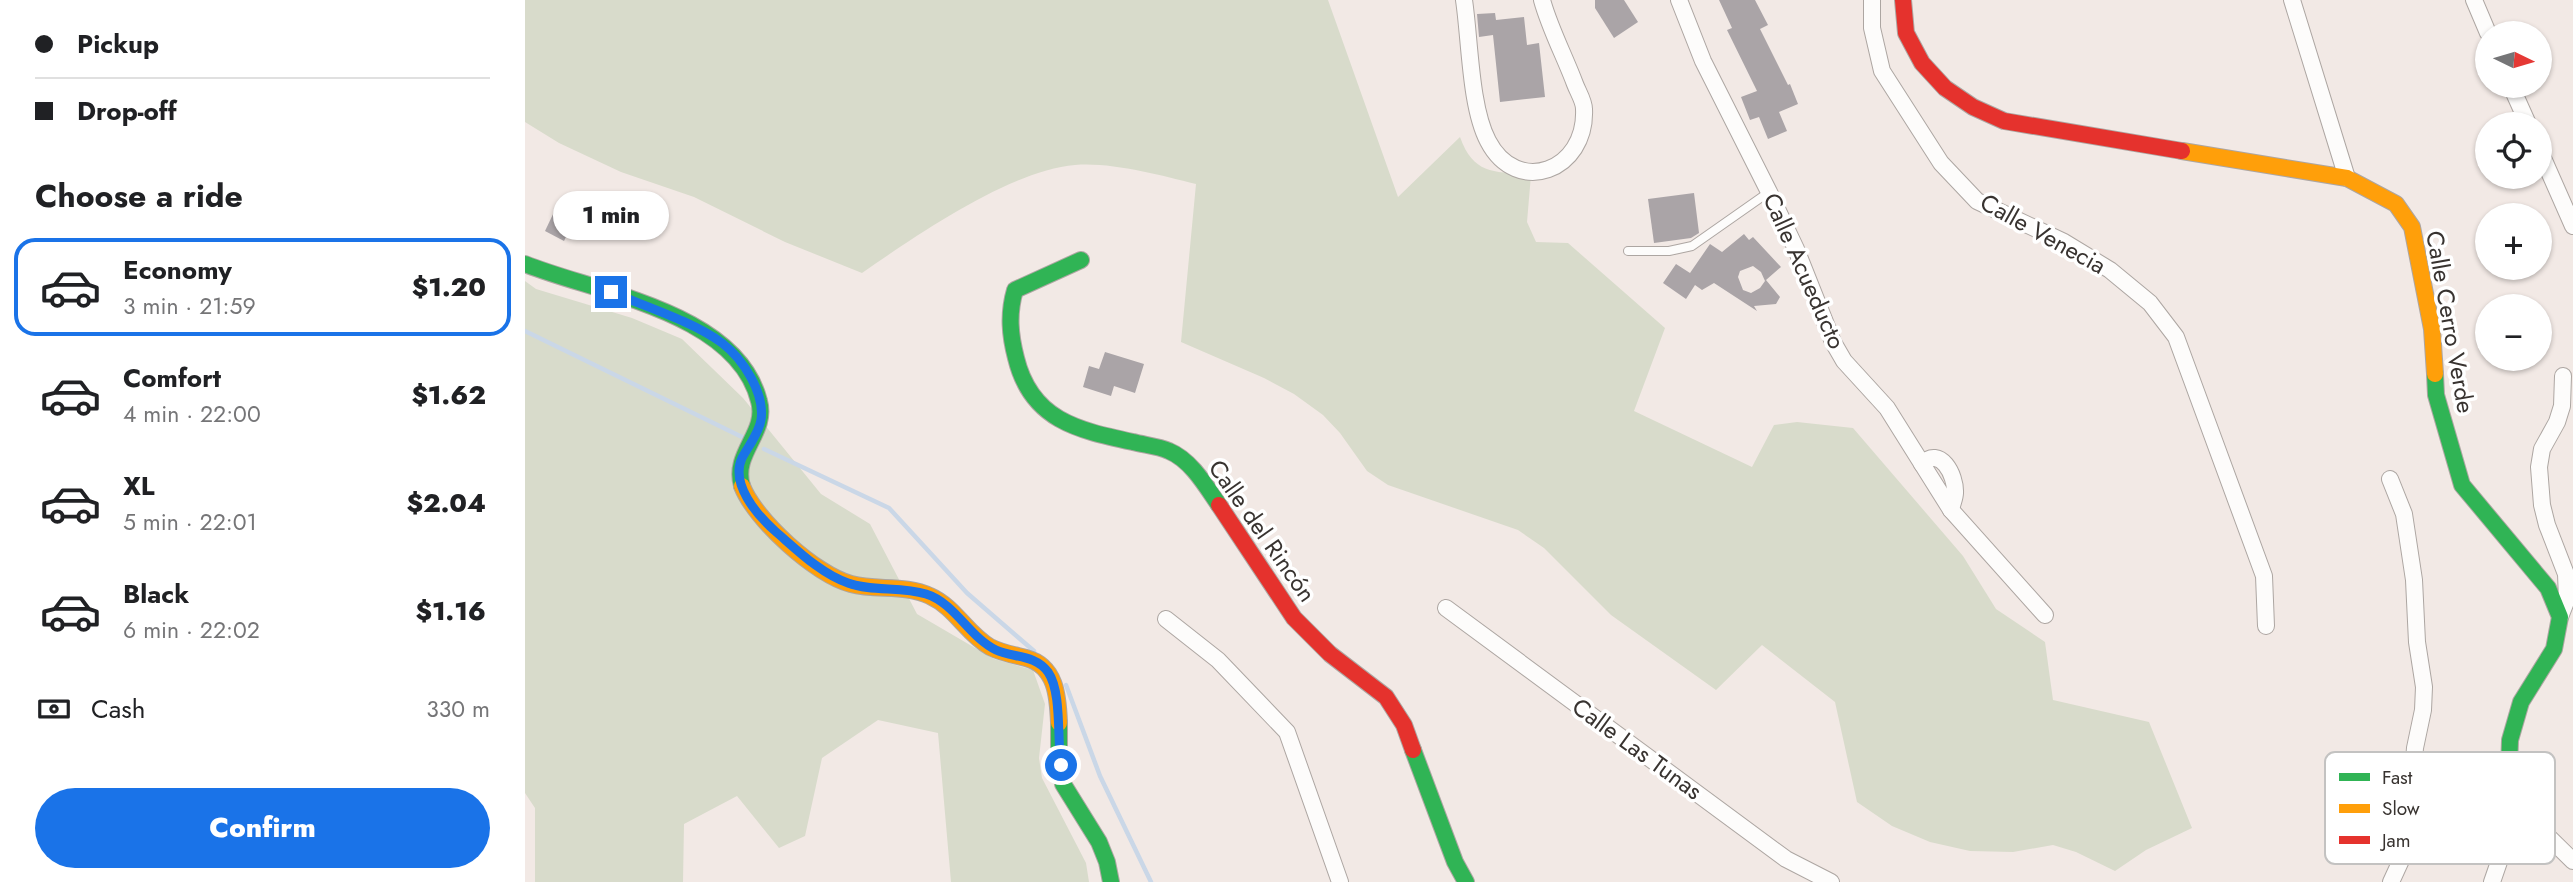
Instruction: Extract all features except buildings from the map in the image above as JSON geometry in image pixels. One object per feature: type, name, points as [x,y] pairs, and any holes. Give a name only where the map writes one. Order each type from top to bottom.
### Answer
[{"type":"street","points":[[1464,0],[1479,111],[1487,140],[1501,161],[1524,171],[1545,171],[1567,160],[1581,137],[1584,107],[1542,0]]},
{"type":"street","name":"Calle Acueducto","points":[[1679,0],[1703,61],[1796,249],[1833,342],[1844,361],[1887,408],[1951,510],[2045,615]]},
{"type":"street","name":"Calle Venecia","points":[[1872,0],[1872,28],[1882,71],[1941,163],[1977,201],[2064,243],[2110,270],[2150,303],[2176,337],[2264,576],[2266,626]]},
{"type":"street","name":"Calle Cerro Verde","points":[[1903,0],[1905,30],[1919,63],[1975,110],[2004,121],[2347,178],[2396,204],[2412,227],[2432,329],[2436,395],[2462,485],[2548,588],[2560,617]]},
{"type":"street","points":[[2292,0],[2347,178]]},
{"type":"street","points":[[2474,0],[2483,21]]},
{"type":"street","points":[[2552,178],[2573,226]]},
{"type":"street","name":"Calle del Rincón","points":[[1081,260],[1015,290],[1008,309],[1010,336],[1020,376],[1041,407],[1070,426],[1168,450],[1182,458],[1207,487],[1294,618],[1329,654],[1386,697],[1404,725],[1455,862],[1466,882]]},
{"type":"street","points":[[525,264],[611,292],[722,343],[749,373],[760,404],[761,422],[740,463],[740,482],[753,507],[773,529],[822,568],[848,583],[927,594],[942,603],[983,642],[997,651],[1029,658],[1040,664],[1049,674],[1055,690],[1058,746],[1064,785],[1101,845],[1110,870],[1111,882]]},
{"type":"street","points":[[2510,752],[2510,740],[2521,702],[2554,649],[2560,617],[2567,599],[2566,574],[2544,515],[2539,467],[2542,449],[2557,422],[2562,406],[2563,376]]},
{"type":"street","points":[[2391,479],[2404,514],[2414,580],[2417,642],[2424,687],[2423,710],[2415,752]]},
{"type":"street","name":"Calle Las Tunas","points":[[1447,608],[1786,859],[1831,882]]},
{"type":"street","points":[[1166,620],[1218,660],[1287,732],[1340,882]]},
{"type":"street","points":[[2555,843],[2573,861]]},
{"type":"street","points":[[2391,882],[2399,864]]},
{"type":"street","points":[[2492,882],[2498,864]]},
{"type":"lane","points":[[1628,251],[1669,251],[1692,246],[1769,192]]},
{"type":"green space","points":[[525,0],[1328,0],[1398,197],[1460,137],[1472,159],[1479,165],[1496,172],[1531,175],[1527,222],[1536,242],[1568,243],[1665,328],[1634,411],[1752,467],[1774,425],[1797,422],[1853,428],[1963,556],[1996,609],[2045,642],[2053,700],[2149,722],[2192,828],[2146,850],[2115,871],[2076,852],[2053,845],[2013,852],[1970,851],[1930,842],[1892,826],[1857,802],[1835,702],[1762,645],[1716,690],[1611,615],[1544,548],[1518,530],[1388,485],[1367,471],[1340,433],[1323,415],[1294,394],[1181,342],[1196,184],[1104,165],[1075,165],[1049,170],[1022,179],[964,207],[862,273],[785,242],[694,197],[621,172],[559,143],[525,122]]},
{"type":"green space","points":[[525,281],[536,289],[632,318],[682,339],[743,398],[821,494],[870,524],[917,614],[994,659],[1033,670],[1045,704],[1039,758],[1042,778],[1086,863],[1089,882],[951,882],[938,733],[878,720],[822,758],[805,836],[779,848],[737,796],[684,824],[683,882],[535,882],[535,808],[525,793]]},
{"type":"waterway","points":[[525,331],[742,437]]},
{"type":"waterway","points":[[764,449],[889,508],[967,593],[1034,651]]},
{"type":"waterway","points":[[1066,685],[1100,776],[1151,882]]},
{"type":"traffic: fast","points":[[1081,260],[1015,290],[1011,308],[1011,333],[1023,379],[1033,396],[1059,419],[1093,433],[1160,448],[1177,455],[1197,474],[1219,505]]},
{"type":"traffic: fast","points":[[525,264],[661,310],[694,326],[723,346],[746,371],[759,401],[759,423],[742,463],[742,486]]},
{"type":"traffic: fast","points":[[2435,374],[2436,395],[2462,485],[2548,588],[2560,617],[2554,649],[2521,702],[2510,740],[2510,752]]},
{"type":"traffic: fast","points":[[1059,723],[1059,757],[1063,784],[1099,842],[1111,882]]},
{"type":"traffic: fast","points":[[1413,750],[1455,862],[1466,882]]},
{"type":"traffic: slow","points":[[2182,151],[2347,178],[2396,204],[2412,227],[2432,329],[2435,374]]},
{"type":"traffic: slow","points":[[742,486],[749,500],[773,530],[821,570],[851,584],[911,590],[930,596],[947,607],[974,635],[990,647],[1036,662],[1044,668],[1053,683],[1059,723]]},
{"type":"traffic: jam","points":[[1903,0],[1906,33],[1922,63],[1945,88],[1973,107],[2004,121],[2182,151]]},
{"type":"traffic: jam","points":[[1219,505],[1294,618],[1330,654],[1386,697],[1404,725],[1413,750]]},
{"type":"route","points":[[611,292],[722,343],[749,373],[760,404],[761,422],[740,463],[740,482],[753,507],[773,529],[822,568],[848,583],[927,594],[942,603],[983,642],[997,651],[1029,658],[1040,664],[1049,674],[1055,690],[1061,765]]}]
